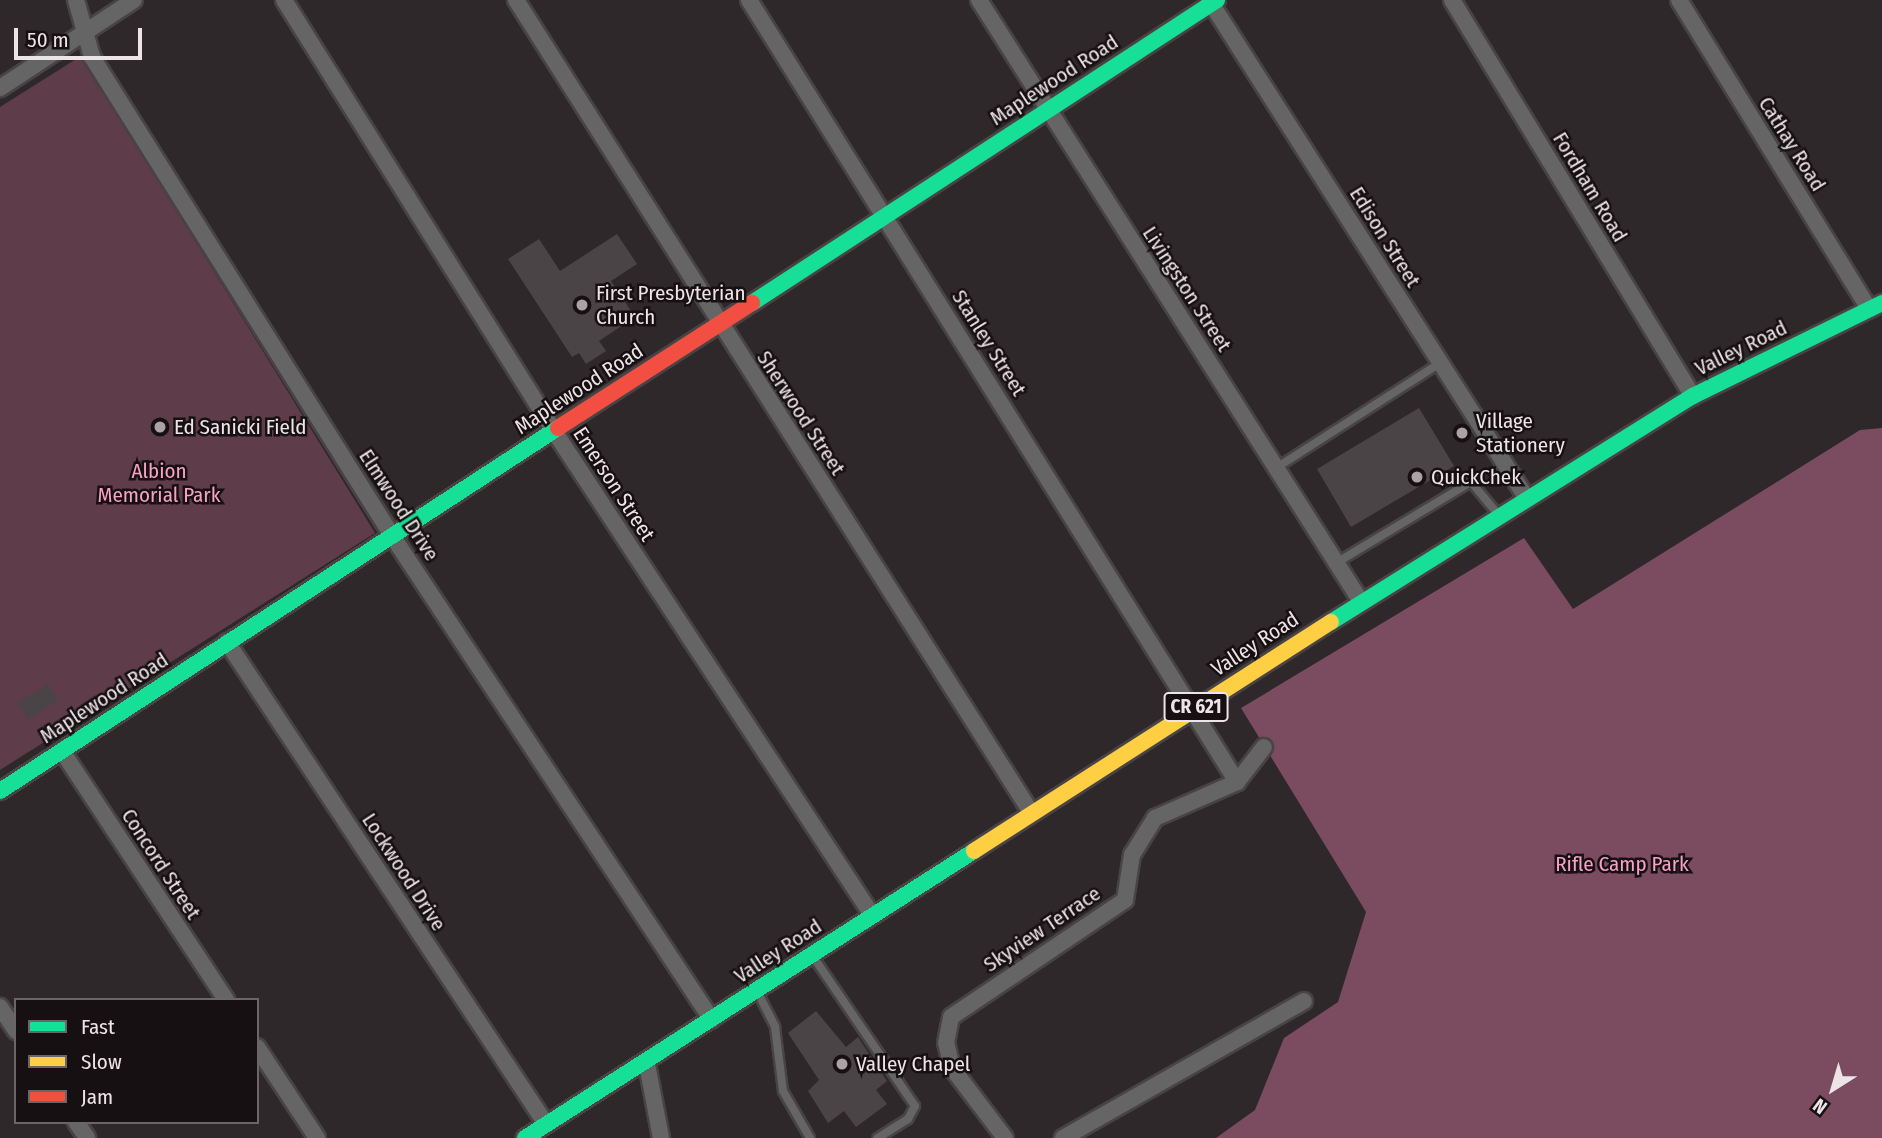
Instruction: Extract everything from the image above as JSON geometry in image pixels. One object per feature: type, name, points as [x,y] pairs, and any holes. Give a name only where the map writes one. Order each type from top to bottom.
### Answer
[{"type":"main road","name":"Maplewood Road","points":[[0,791],[1213,1]]},
{"type":"main road","name":"Valley Road","points":[[525,1138],[647,1064],[1031,812],[1360,600],[1526,497],[1693,396],[1875,306]]},
{"type":"street","name":"Elmwood Drive","points":[[76,0],[83,33],[92,57],[391,534],[712,1020]]},
{"type":"street","points":[[0,88],[134,0]]},
{"type":"street","name":"Emerson Street","points":[[284,0],[554,431],[872,915]]},
{"type":"street","name":"Sherwood Street","points":[[516,0],[719,324],[1031,812]]},
{"type":"street","name":"Stanley Street","points":[[749,0],[1196,707]]},
{"type":"street","name":"Livingston Street","points":[[979,0],[1360,600]]},
{"type":"street","name":"Fordham Road","points":[[1452,0],[1693,396]]},
{"type":"street","name":"Cathay Road","points":[[1679,0],[1875,306]]},
{"type":"street","name":"Edison Street","points":[[1213,1],[1526,497]]},
{"type":"street","name":"Lockwood Drive","points":[[227,642],[546,1124]]},
{"type":"street","points":[[1196,707],[1237,782]]},
{"type":"street","name":"Skyview Terrace","points":[[1004,1138],[952,1068],[946,1043],[951,1017],[1125,900],[1132,855],[1155,818],[1237,782],[1264,747]]},
{"type":"street","name":"Concord Street","points":[[62,751],[225,998]]},
{"type":"street","points":[[1063,1138],[1304,1001]]},
{"type":"street","points":[[0,1007],[14,1028]]},
{"type":"street","points":[[259,1050],[317,1138]]},
{"type":"street","points":[[647,1064],[661,1138]]},
{"type":"lane","points":[[1276,468],[1440,363]]},
{"type":"lane","points":[[1336,563],[1471,482],[1497,515]]},
{"type":"lane","points":[[812,954],[915,1106],[908,1119],[877,1138]]},
{"type":"lane","points":[[756,991],[775,1027],[783,1091],[810,1138]]},
{"type":"green space","name":"Albion Memorial Park","points":[[81,56],[375,533],[0,770],[0,107]]},
{"type":"green space","name":"Rifle Camp Park","points":[[1882,428],[1882,1138],[1216,1138],[1255,1110],[1284,1038],[1338,1002],[1366,912],[1241,708],[1524,538],[1573,609],[1860,430]]},
{"type":"building","name":"First Presbyterian Church","points":[[617,234],[637,264],[611,281],[635,317],[599,341],[606,351],[586,364],[579,353],[572,357],[508,259],[539,239],[560,271]]},
{"type":"building","points":[[1419,408],[1454,466],[1351,527],[1317,469]]},
{"type":"building","points":[[48,684],[58,700],[28,719],[17,703]]},
{"type":"building","name":"Valley Chapel","points":[[816,1011],[846,1047],[858,1037],[887,1081],[876,1090],[887,1104],[856,1127],[844,1111],[828,1123],[808,1091],[819,1080],[788,1033]]},
{"type":"traffic: fast","points":[[752,303],[1217,0]]},
{"type":"traffic: fast","points":[[1331,622],[1693,396],[1882,303]]},
{"type":"traffic: fast","points":[[0,791],[558,428]]},
{"type":"traffic: fast","points":[[525,1138],[974,851]]},
{"type":"traffic: slow","points":[[974,851],[1331,622]]},
{"type":"traffic: jam","points":[[558,428],[752,303]]},
{"type":"place","name":"First Presbyterian Church","points":[[582,305]]},
{"type":"place","name":"Ed Sanicki Field","points":[[160,427]]},
{"type":"place","name":"Village Stationery","points":[[1462,433]]},
{"type":"place","name":"QuickChek","points":[[1417,477]]},
{"type":"place","name":"Valley Chapel","points":[[842,1064]]}]
